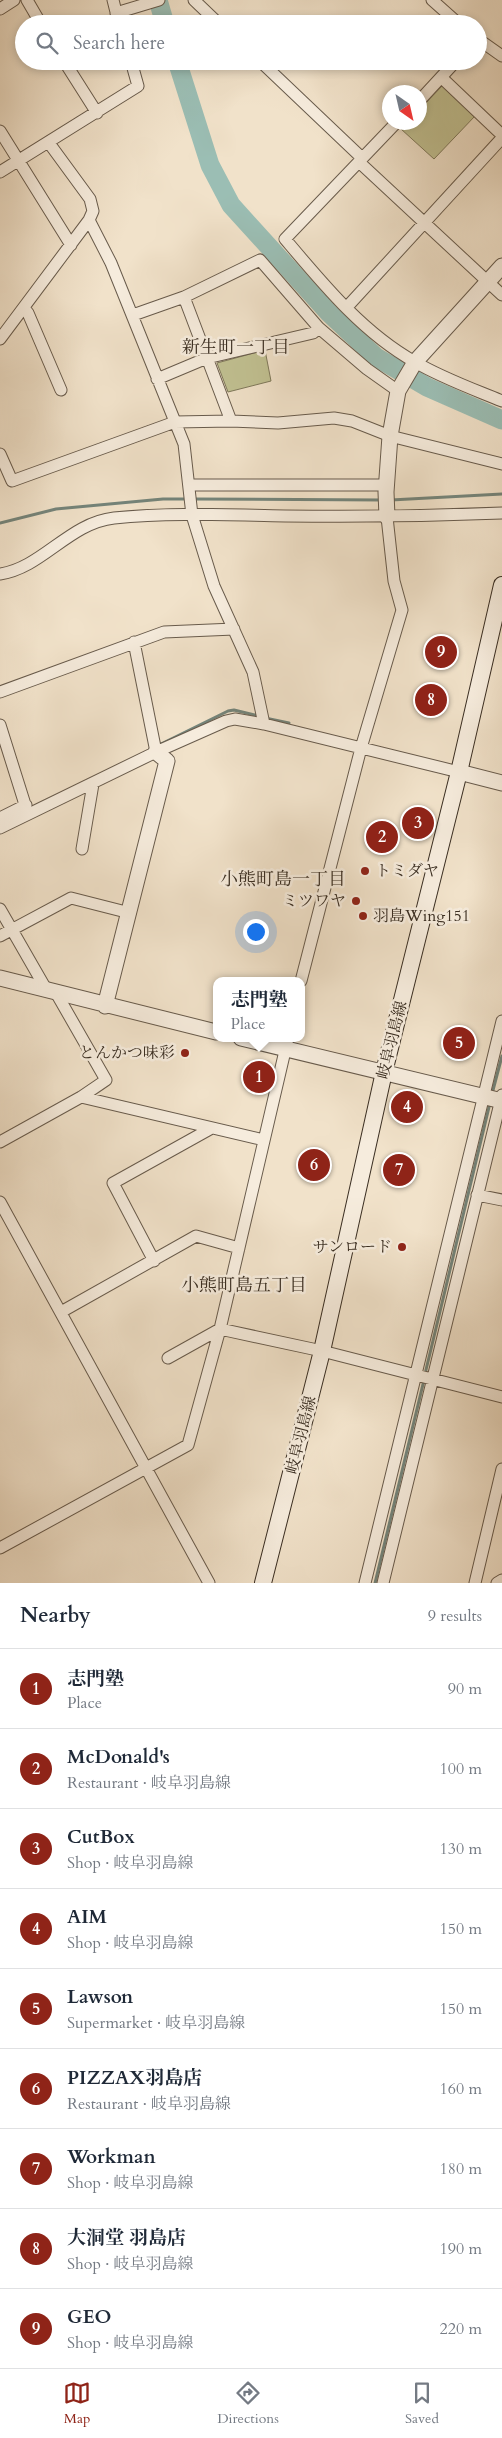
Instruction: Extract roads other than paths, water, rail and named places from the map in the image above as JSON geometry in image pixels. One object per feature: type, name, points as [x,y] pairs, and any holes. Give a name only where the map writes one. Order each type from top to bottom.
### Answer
[{"type":"main road","name":"岐阜羽島線","points":[[264,1583],[322,1351],[384,1072],[499,612],[502,586]]},
{"type":"street","points":[[0,9],[14,0]]},
{"type":"street","points":[[27,0],[36,15]]},
{"type":"street","points":[[113,0],[117,15]]},
{"type":"street","points":[[194,0],[209,15]]},
{"type":"street","points":[[432,0],[449,15]]},
{"type":"street","points":[[125,15],[156,1]]},
{"type":"street","points":[[487,45],[502,56]]},
{"type":"street","points":[[70,70],[96,113]]},
{"type":"street","points":[[0,172],[138,86],[134,70]]},
{"type":"street","points":[[269,70],[424,222],[502,295]]},
{"type":"street","points":[[427,93],[449,70]]},
{"type":"street","points":[[347,307],[502,136],[442,78]]},
{"type":"street","points":[[390,130],[285,239],[329,291],[380,339],[413,365],[502,401]]},
{"type":"street","points":[[0,131],[71,245]]},
{"type":"street","points":[[1,333],[24,308],[89,220],[93,210],[90,199],[49,143]]},
{"type":"street","points":[[89,220],[111,263],[184,444],[191,512],[214,586],[254,672],[264,724]]},
{"type":"street","points":[[133,315],[184,296],[260,260],[318,328],[367,369],[399,388]]},
{"type":"street","points":[[302,977],[361,748],[402,610],[394,582],[386,514],[390,436],[399,388],[413,365],[502,266]]},
{"type":"street","points":[[184,296],[231,421]]},
{"type":"street","points":[[24,308],[28,313],[61,390]]},
{"type":"street","points":[[157,379],[207,358],[313,333],[318,328]]},
{"type":"street","points":[[0,454],[12,481],[175,422],[231,421],[278,423],[334,418],[352,421],[390,436],[502,464]]},
{"type":"street","points":[[189,488],[386,488]]},
{"type":"street","points":[[0,574],[14,572],[84,526],[113,518],[191,512],[502,513]]},
{"type":"street","points":[[0,692],[164,632],[234,630]]},
{"type":"street","points":[[105,1006],[167,761],[156,752],[134,642]]},
{"type":"street","points":[[0,818],[27,810],[93,784],[156,752],[234,719],[264,724],[502,783]]},
{"type":"street","points":[[0,724],[27,810]]},
{"type":"street","points":[[82,849],[93,784]]},
{"type":"street","points":[[0,828],[27,810]]},
{"type":"street","points":[[0,936],[71,898],[130,913]]},
{"type":"street","points":[[0,909],[106,1080],[81,1097],[0,1142]]},
{"type":"street","points":[[0,978],[51,990],[105,1006],[213,1031]]},
{"type":"street","points":[[365,1583],[502,1021]]},
{"type":"street","points":[[272,1042],[287,1044],[384,1072],[502,1099],[383,1583]]},
{"type":"street","points":[[0,1548],[147,1466],[188,1446],[220,1329],[287,1044]]},
{"type":"street","points":[[81,1097],[210,1129],[264,1140]]},
{"type":"street","points":[[154,1261],[113,1183],[210,1129]]},
{"type":"street","points":[[477,1195],[502,1200]]},
{"type":"street","points":[[0,1202],[147,1466],[209,1583]]},
{"type":"street","points":[[62,1312],[196,1236],[239,1248]]},
{"type":"street","points":[[168,1358],[220,1329],[322,1351],[432,1381],[502,1397]]},
{"type":"street","points":[[475,1583],[502,1469]]},
{"type":"street","points":[[497,1583],[502,1580]]},
{"type":"waterway","points":[[158,0],[162,15]]},
{"type":"waterway","points":[[180,70],[210,165],[231,205],[329,313],[376,357],[427,387],[502,420]]},
{"type":"waterway","points":[[391,500],[502,494]]},
{"type":"waterway","points":[[0,523],[56,509],[163,499],[187,499]]},
{"type":"waterway","points":[[193,499],[382,500]]},
{"type":"waterway","points":[[161,744],[228,711],[234,710],[259,716]]},
{"type":"waterway","points":[[265,718],[289,723]]},
{"type":"waterway","points":[[492,1094],[502,1056]]},
{"type":"waterway","points":[[425,1374],[490,1103]]},
{"type":"waterway","points":[[375,1583],[424,1380]]},
{"type":"place","name":"GEO","points":[[441,652]]},
{"type":"place","name":"大洞堂 羽島店","points":[[431,700]]},
{"type":"place","name":"CutBox","points":[[418,823]]},
{"type":"place","name":"McDonald's","points":[[382,837]]},
{"type":"place","name":"トミダヤ","points":[[365,871]]},
{"type":"place","name":"ミツワヤ","points":[[356,901]]},
{"type":"place","name":"羽島Wing151","points":[[363,916]]},
{"type":"place","name":"Lawson","points":[[459,1043]]},
{"type":"place","name":"とんかつ味彩","points":[[185,1053]]},
{"type":"place","name":"志門塾","points":[[259,1077]]},
{"type":"place","name":"AIM","points":[[407,1107]]},
{"type":"place","name":"PIZZAX羽島店","points":[[314,1165]]},
{"type":"place","name":"Workman","points":[[399,1170]]},
{"type":"place","name":"サンロード","points":[[402,1247]]},
{"type":"district","name":"新生町一丁目","points":[[236,347]]},
{"type":"district","name":"小熊町島一丁目","points":[[283,879]]},
{"type":"district","name":"小熊町島五丁目","points":[[244,1285]]}]
